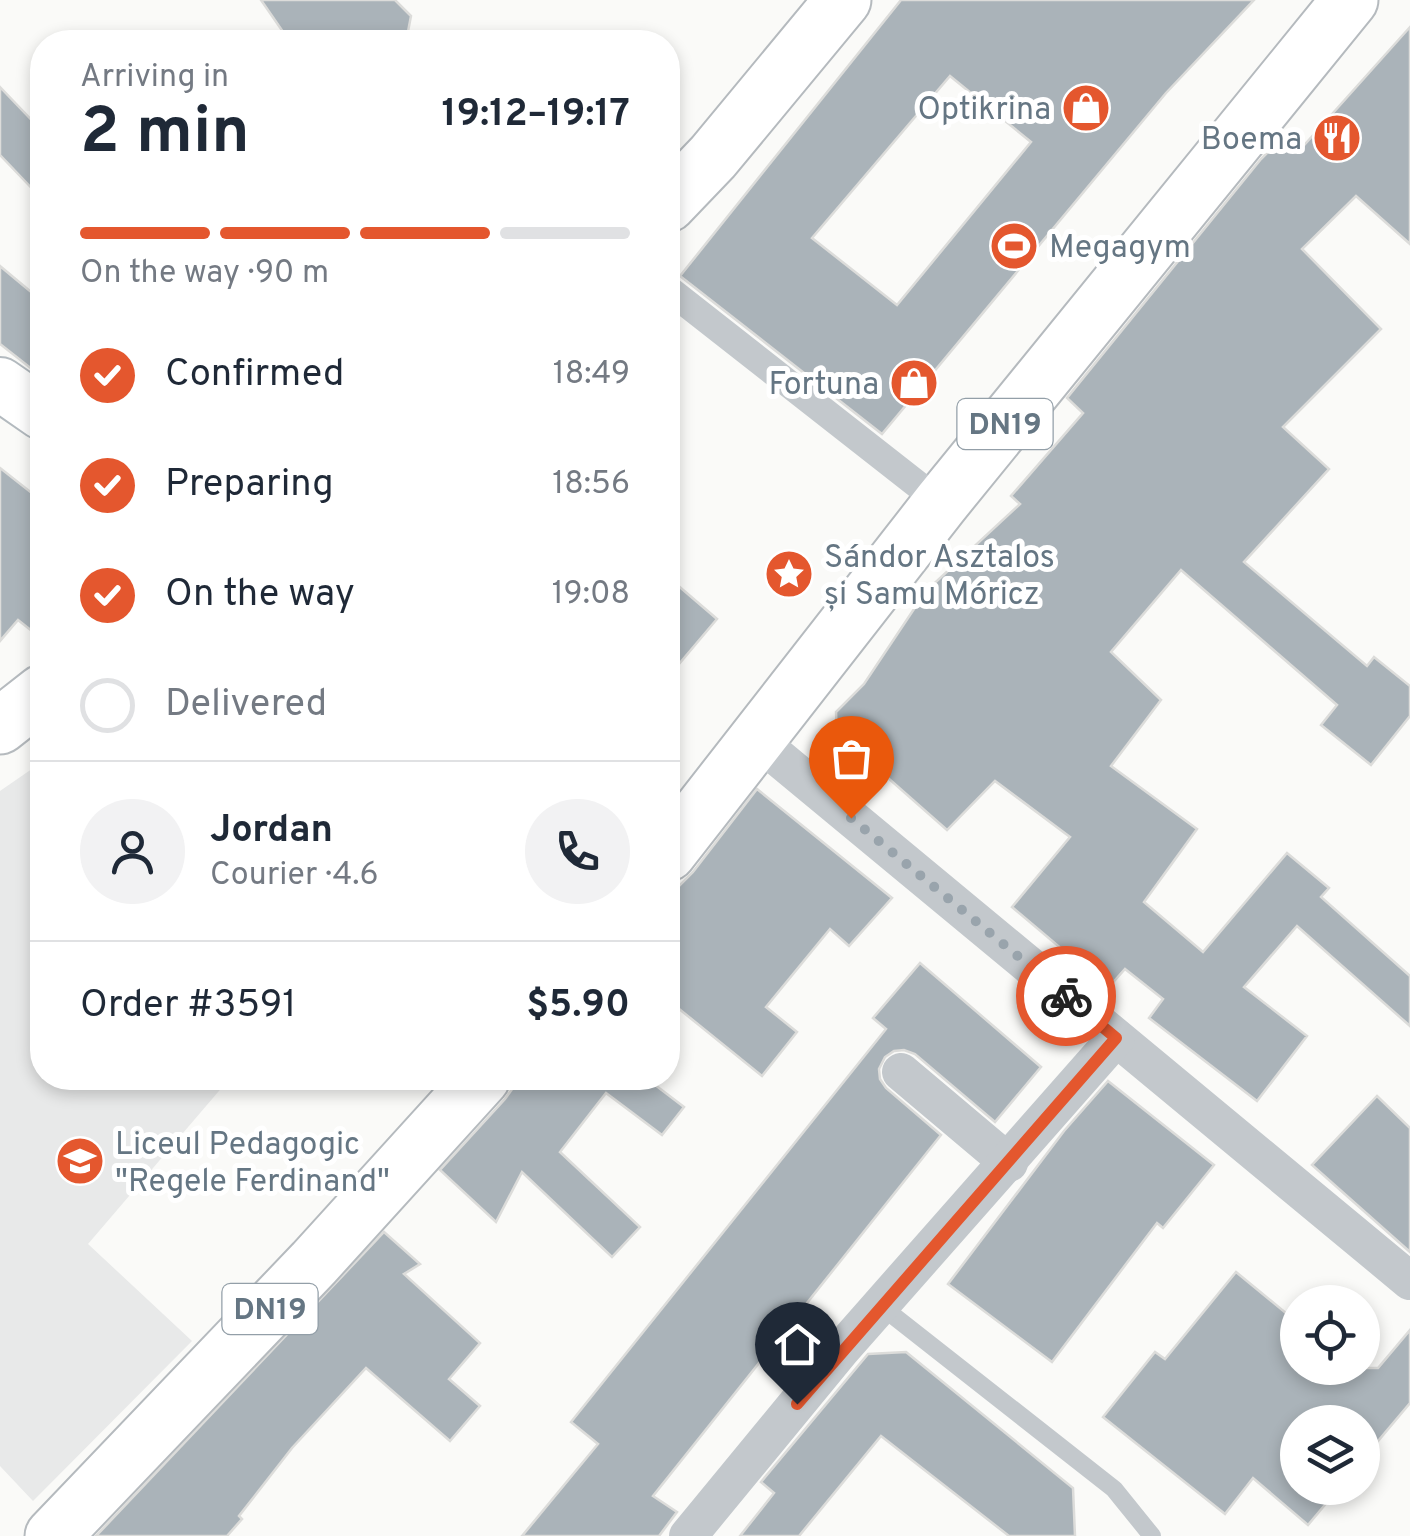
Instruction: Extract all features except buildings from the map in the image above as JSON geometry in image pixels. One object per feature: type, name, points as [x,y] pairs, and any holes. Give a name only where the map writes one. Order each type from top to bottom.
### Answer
[{"type":"main road","points":[[680,191],[843,0]]},
{"type":"main road","name":"DN19","points":[[680,838],[941,503],[1350,0]]},
{"type":"main road","points":[[0,384],[30,405]]},
{"type":"main road","points":[[0,726],[30,702]]},
{"type":"main road","name":"DN19","points":[[53,1536],[314,1263],[471,1090]]},
{"type":"street","points":[[680,298],[941,503]]},
{"type":"street","points":[[756,740],[1410,1281]]},
{"type":"street","points":[[688,1536],[880,1306],[1116,1038]]},
{"type":"street","points":[[900,1072],[1008,1163]]},
{"type":"lane","points":[[880,1306],[1114,1490],[1152,1536]]},
{"type":"shaded area","name":"Liceul Pedagogic \"Regele Ferdinand\"","points":[[30,770],[30,1090],[220,1090],[88,1244],[192,1341],[33,1501],[0,1466],[0,791]]},
{"type":"way so far","points":[[851,818],[1066,996]]},
{"type":"place","name":"Optikrina","points":[[1086,108]]},
{"type":"place","name":"Boema","points":[[1337,138]]},
{"type":"place","name":"Megagym","points":[[1014,246]]},
{"type":"place","name":"Fortuna","points":[[914,383]]},
{"type":"place","name":"Sándor Asztalos și Samu Móricz","points":[[789,574]]},
{"type":"place","name":"Liceul Pedagogic \"Regele Ferdinand\"","points":[[80,1161]]},
{"type":"route","points":[[797,1404],[1116,1038],[1066,996]]}]
